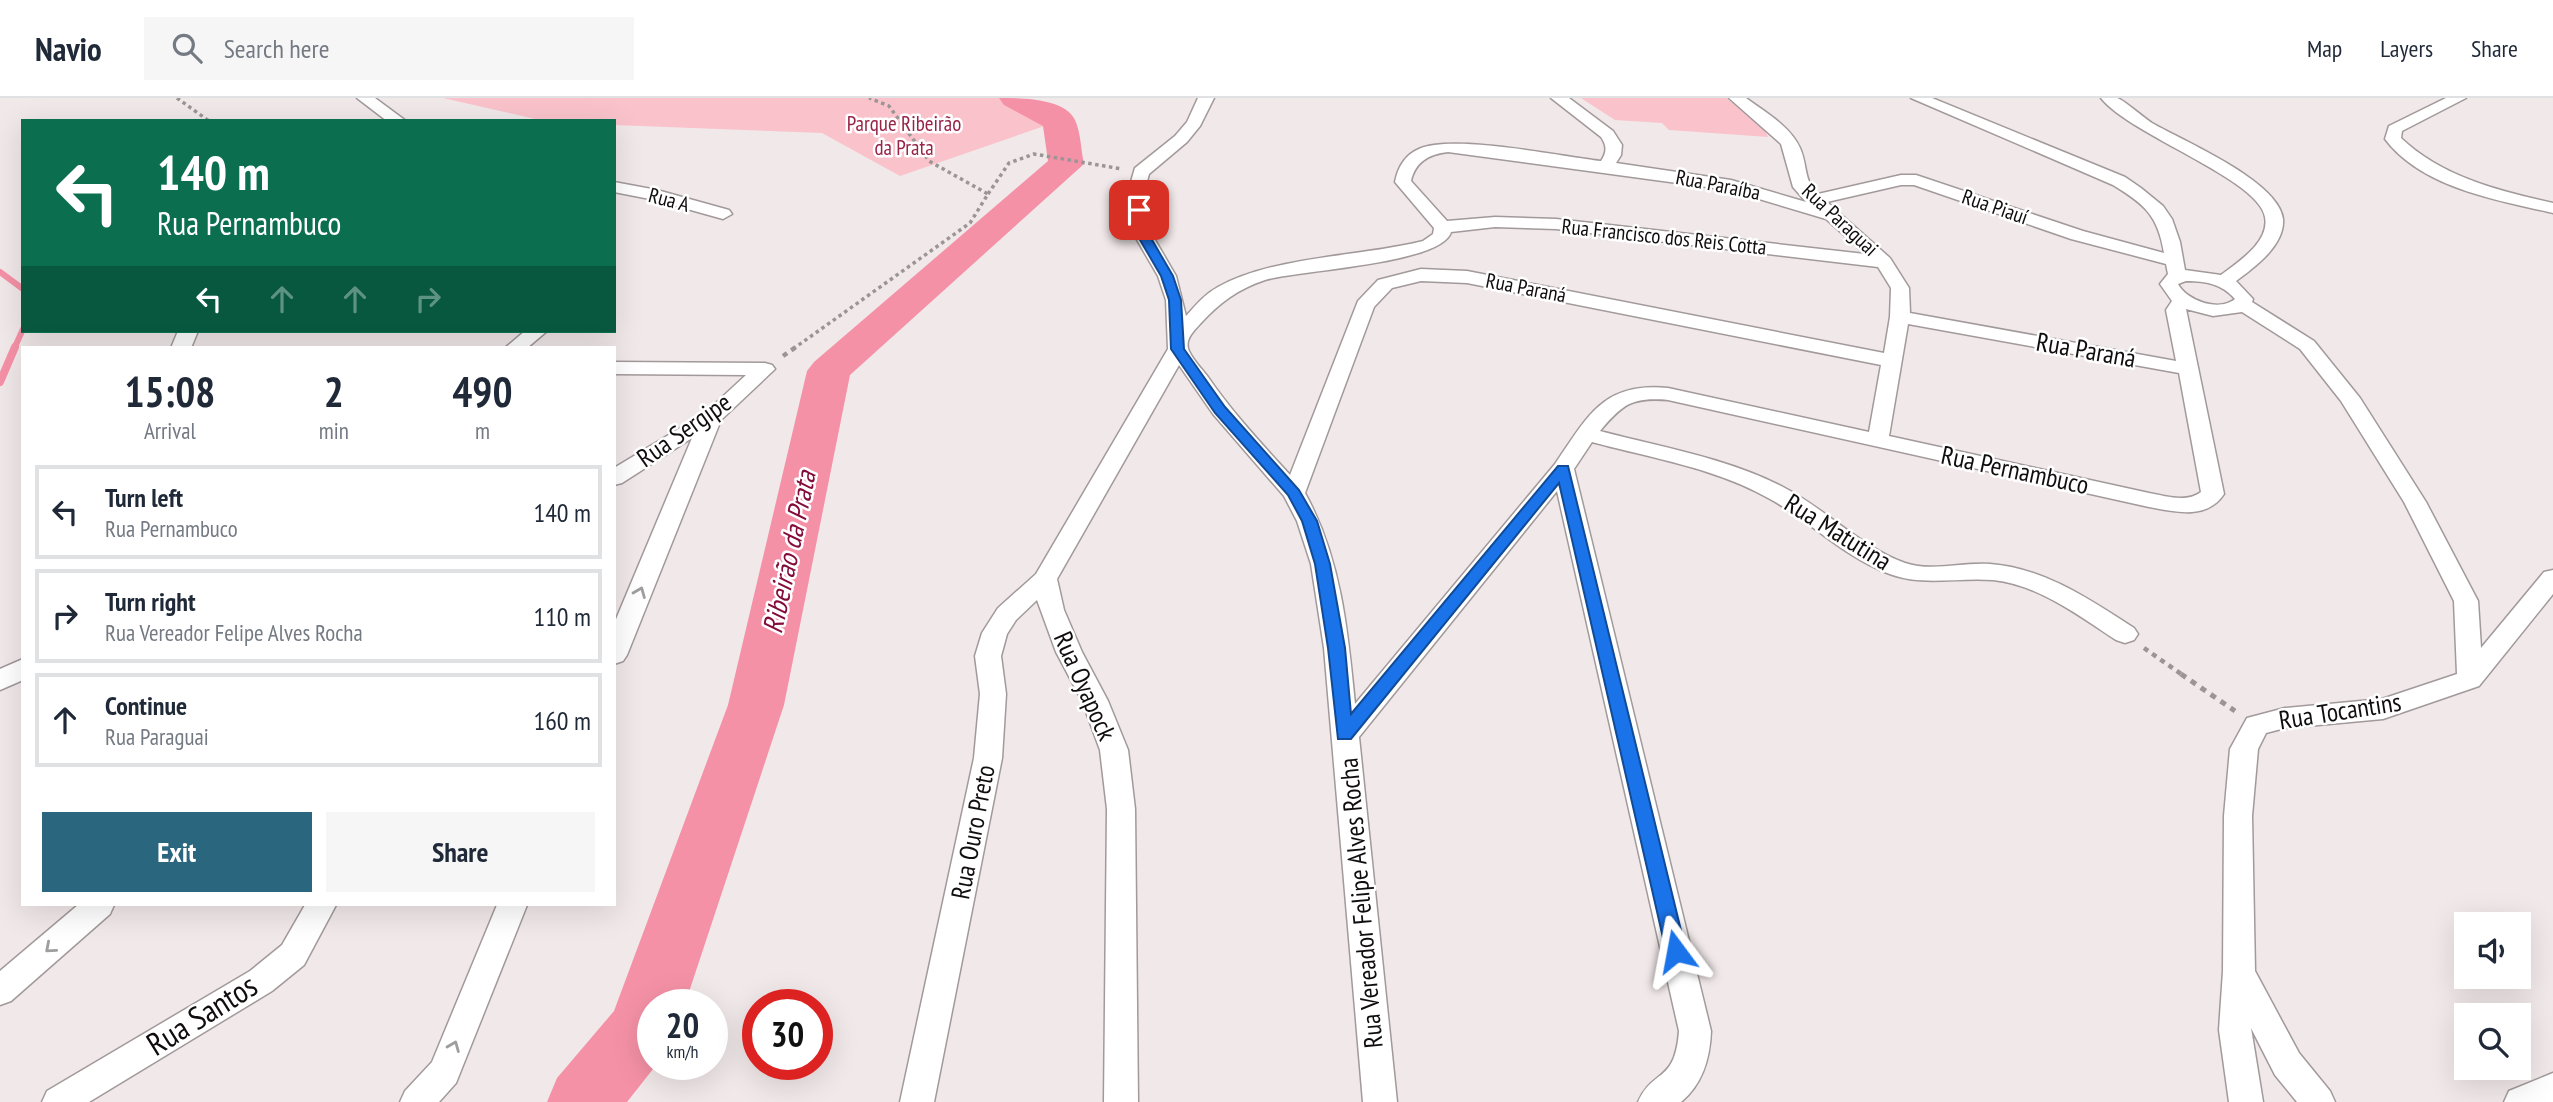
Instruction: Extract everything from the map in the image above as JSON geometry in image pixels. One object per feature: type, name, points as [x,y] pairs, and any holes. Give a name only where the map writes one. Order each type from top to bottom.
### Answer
[{"type":"street","points":[[365,98],[395,119]]},
{"type":"street","points":[[1178,343],[1175,300],[1167,276],[1142,233],[1138,185],[1141,172],[1181,139],[1194,123],[1206,98]]},
{"type":"street","points":[[1559,98],[1607,134],[1615,145],[1613,155],[1605,166]]},
{"type":"street","name":"Rua Paraguai","points":[[1737,98],[1784,136],[1792,147],[1796,176],[1801,187],[1884,262],[1900,288],[1900,317],[1878,440]]},
{"type":"street","points":[[1919,98],[2119,181],[2150,200],[2161,211],[2167,225],[2176,269]]},
{"type":"street","points":[[2109,98],[2127,114],[2222,169],[2254,190],[2269,204],[2275,217],[2269,238],[2260,252],[2223,282],[2241,293],[2244,299],[2242,304]]},
{"type":"street","points":[[2458,98],[2395,129],[2393,139],[2413,157],[2450,176],[2501,195],[2553,208]]},
{"type":"street","name":"Rua Paraíba","points":[[1443,227],[1403,182],[1404,170],[1420,154],[1433,149],[1448,148],[1605,166],[1731,185],[1828,214]]},
{"type":"street","name":"Rua Piauí","points":[[1813,200],[1901,180],[1916,180],[2176,269],[2223,282]]},
{"type":"street","name":"Rua A","points":[[616,187],[657,195],[723,214]]},
{"type":"street","name":"Rua Francisco dos Reis Cotta","points":[[1443,227],[1495,222],[1556,224],[1884,262]]},
{"type":"street","points":[[1045,579],[1178,343],[1208,303],[1224,290],[1262,275],[1398,253],[1429,245],[1441,236],[1443,227]]},
{"type":"street","name":"Rua Pernambuco","points":[[1587,434],[1618,400],[1629,395],[1668,394],[2148,500],[2190,506],[2207,502],[2213,494],[2176,310],[2182,299],[2170,289],[2176,269]]},
{"type":"street","name":"Rua Paraná","points":[[1294,493],[1365,305],[1385,284],[1421,275],[1466,277],[1892,361]]},
{"type":"street","points":[[2182,299],[2201,307],[2222,310],[2242,304],[2277,324],[2307,345],[2350,398],[2415,502],[2466,601],[2470,678]]},
{"type":"street","name":"Rua Paraná","points":[[1900,317],[2188,369]]},
{"type":"street","points":[[518,346],[534,333]]},
{"type":"street","name":"Rua Vereador Felipe Alves Rocha","points":[[1178,343],[1220,410],[1294,493],[1310,521],[1323,564],[1337,648],[1380,1102]]},
{"type":"street","name":"Rua Sergipe","points":[[616,368],[765,369]]},
{"type":"street","name":"Rua Sergipe","points":[[616,477],[712,418],[765,369]]},
{"type":"street","points":[[616,650],[712,418]]},
{"type":"street","points":[[1345,735],[1563,469],[1587,434]]},
{"type":"street","name":"Rua Matutina","points":[[1587,434],[1760,485],[1802,507],[1871,557],[1900,570],[1930,575],[1991,572],[2026,578],[2065,596],[2124,634]]},
{"type":"street","points":[[1563,469],[1695,1031],[1694,1059],[1678,1086],[1655,1102]]},
{"type":"street","points":[[2470,678],[2553,578]]},
{"type":"street","name":"Rua Ouro Preto","points":[[917,1102],[988,758],[993,694],[988,656],[995,633],[1007,614],[1045,579]]},
{"type":"street","name":"Rua Oyapock","points":[[1045,579],[1052,610],[1069,652],[1095,701],[1114,750],[1121,809],[1121,1102]]},
{"type":"street","points":[[0,681],[21,669]]},
{"type":"street","name":"Rua Tocantins","points":[[2246,1102],[2235,1030],[2238,971],[2238,816],[2244,749],[2256,725],[2286,718],[2383,709],[2470,678]]},
{"type":"street","points":[[0,991],[98,906]]},
{"type":"street","name":"Rua Santos","points":[[59,1102],[261,981],[293,955],[320,906]]},
{"type":"street","points":[[417,1102],[444,1072],[512,906]]},
{"type":"street","points":[[2238,971],[2287,1064],[2318,1102]]},
{"type":"street","points":[[2521,1102],[2553,1089]]},
{"type":"path","points":[[177,98],[206,119]]},
{"type":"path","points":[[869,98],[889,106],[929,161],[988,194]]},
{"type":"path","points":[[765,369],[970,223],[1009,163],[1034,154],[1101,165]]},
{"type":"path","points":[[2124,634],[2256,725]]},
{"type":"green space","name":"Parque Ribeirão da Prata","points":[[443,98],[1015,98],[1059,121],[900,176],[822,133],[616,125],[616,119],[535,119]]},
{"type":"green space","points":[[1581,98],[1726,98],[1763,126],[1768,137],[1669,130],[1662,123],[1615,120]]},
{"type":"waterway","name":"Ribeirão da Prata","points":[[583,1102],[642,1029],[756,705],[829,371],[1066,164],[1059,121],[1015,98]]},
{"type":"waterway","points":[[0,272],[21,288]]},
{"type":"waterway","points":[[14,349],[21,333]]},
{"type":"waterway","points":[[0,382],[15,347]]},
{"type":"route","points":[[1139,210],[1142,233],[1167,276],[1175,300],[1178,349],[1220,410],[1294,493],[1310,521],[1323,564],[1337,648],[1345,735],[1563,469],[1676,951]]}]
